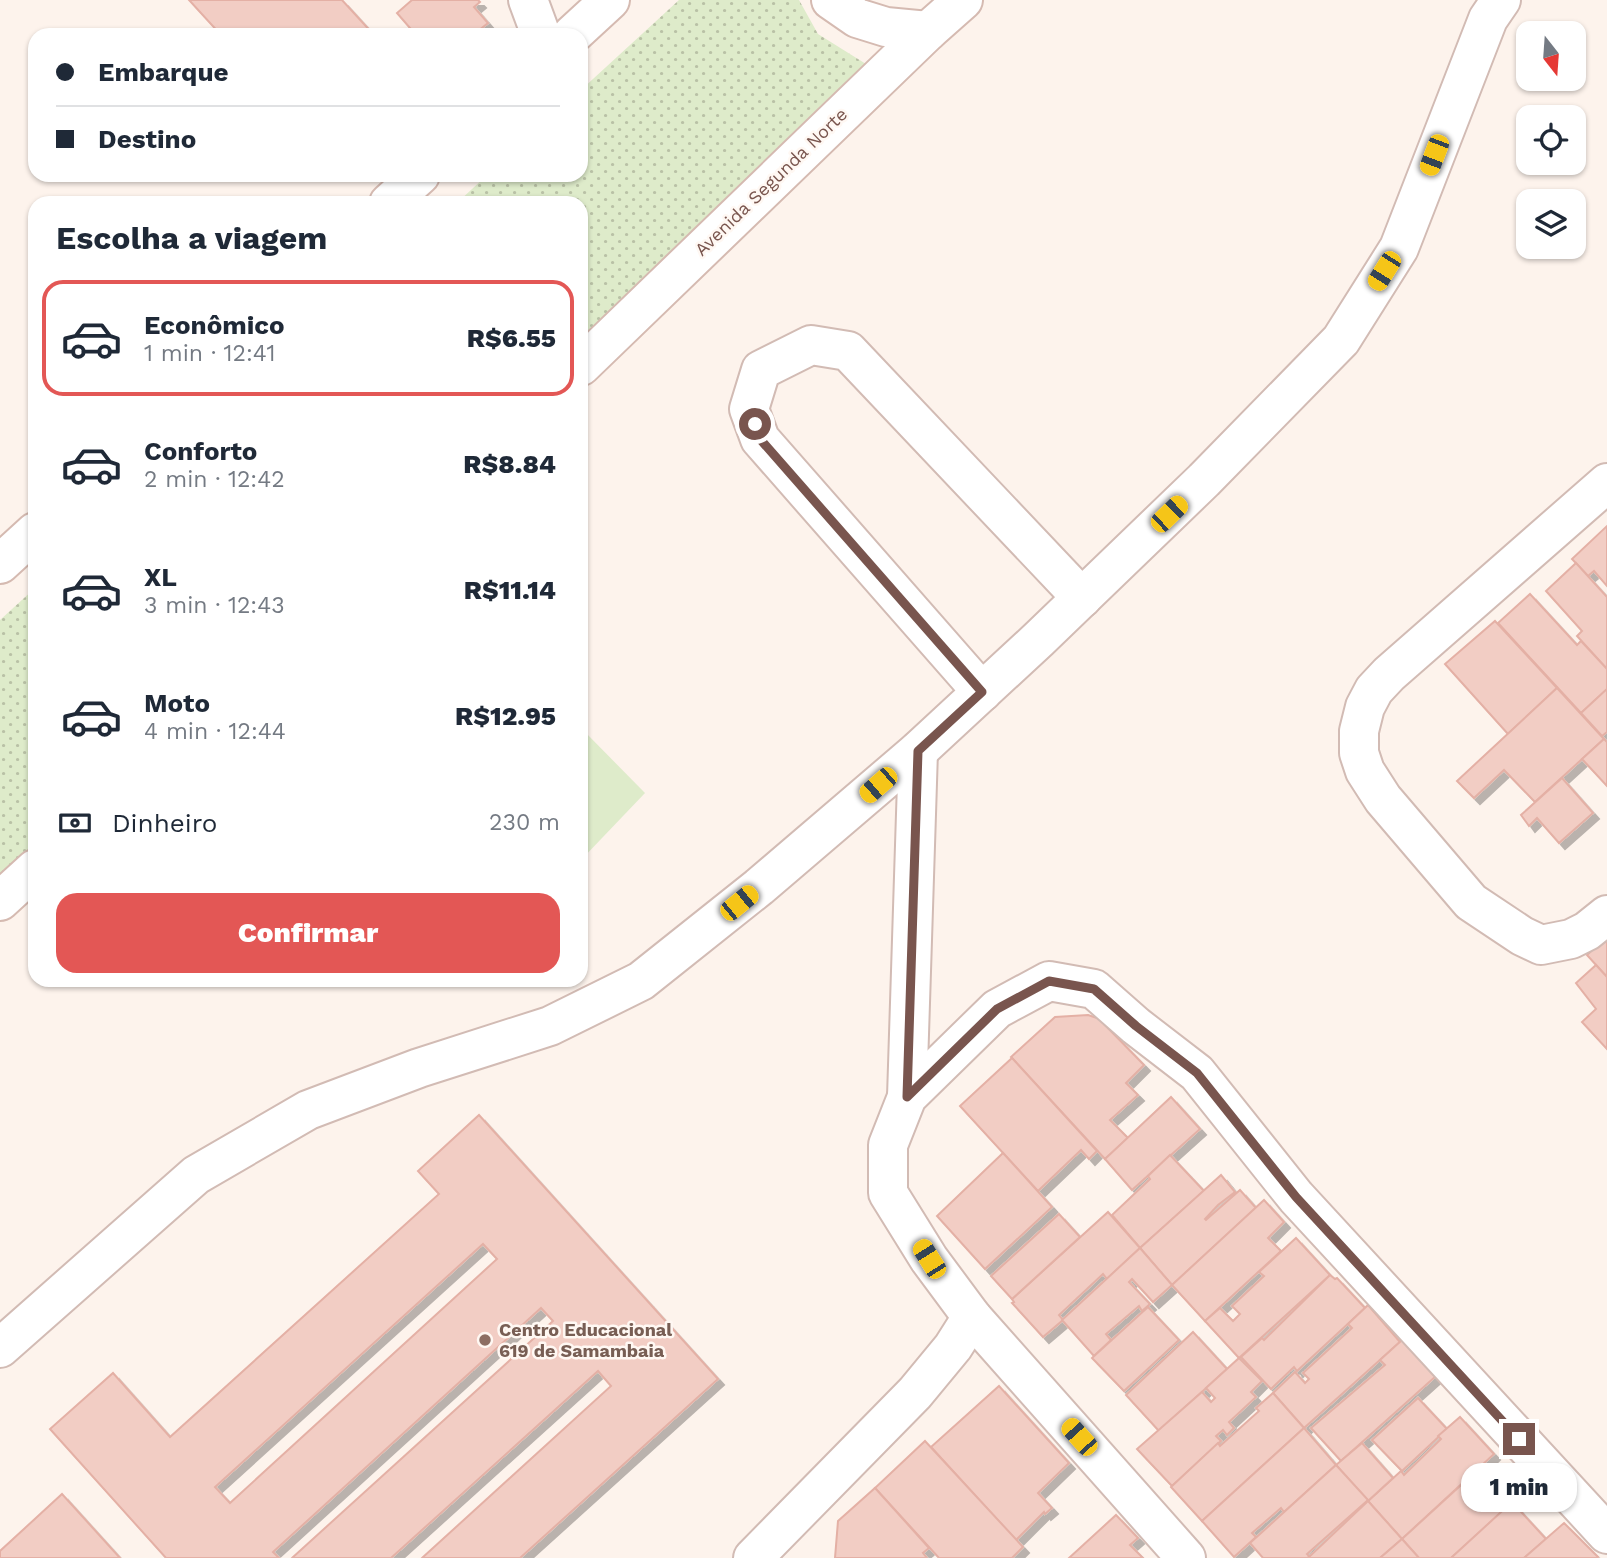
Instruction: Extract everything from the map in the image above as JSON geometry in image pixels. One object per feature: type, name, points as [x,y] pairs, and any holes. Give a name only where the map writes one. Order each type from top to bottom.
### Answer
[{"type":"street","points":[[528,0],[538,28]]},
{"type":"street","points":[[580,28],[610,0]]},
{"type":"street","points":[[831,0],[857,18],[886,27],[928,31]]},
{"type":"street","name":"Avenida Segunda Norte","points":[[588,359],[963,0]]},
{"type":"street","points":[[0,1348],[196,1175],[308,1110],[419,1068],[550,1026],[641,981],[759,887],[918,751],[1082,598],[1341,341],[1399,248],[1488,19],[1501,0]]},
{"type":"street","points":[[398,196],[412,182]]},
{"type":"street","points":[[982,692],[760,439],[749,410],[761,370],[811,345],[848,351],[1082,598]]},
{"type":"street","points":[[1607,483],[1388,674],[1369,699],[1359,731],[1359,752],[1365,771],[1383,799],[1471,902],[1522,936],[1541,945],[1571,939],[1587,931],[1607,915]]},
{"type":"street","points":[[0,564],[28,538]]},
{"type":"street","points":[[918,751],[907,1097],[888,1145],[888,1193],[929,1259],[972,1317],[1186,1558]]},
{"type":"street","points":[[0,901],[28,875]]},
{"type":"street","points":[[907,1097],[997,1009],[1049,981],[1094,989],[1136,1026],[1197,1073],[1296,1197],[1607,1534]]},
{"type":"street","points":[[761,1555],[915,1393],[953,1347],[972,1317]]},
{"type":"green space","points":[[679,0],[799,0],[818,34],[874,69],[588,335],[588,196],[464,196],[480,182],[588,182],[588,84]]},
{"type":"green space","points":[[28,594],[28,854],[0,880],[0,620]]},
{"type":"green space","points":[[588,735],[645,793],[588,853]]},
{"type":"building","points":[[189,0],[342,0],[368,28],[215,28]]},
{"type":"building","points":[[412,0],[478,0],[480,2],[474,7],[488,23],[482,28],[410,28],[397,13]]},
{"type":"building","points":[[1607,526],[1607,586],[1594,571],[1588,576],[1572,559]]},
{"type":"building","points":[[1576,563],[1607,597],[1607,669],[1577,636],[1582,631],[1546,591]]},
{"type":"building","points":[[1530,594],[1577,645],[1581,641],[1607,669],[1607,689],[1581,713],[1498,623]]},
{"type":"building","points":[[1495,621],[1557,688],[1508,734],[1445,664]]},
{"type":"building","points":[[1557,688],[1604,739],[1535,802],[1504,770],[1474,798],[1457,781]]},
{"type":"building","points":[[1607,689],[1607,732],[1602,736],[1581,713]]},
{"type":"building","points":[[1604,739],[1607,742],[1607,786],[1582,759]]},
{"type":"building","points":[[1562,778],[1593,813],[1559,843],[1537,818],[1529,826],[1521,815]]},
{"type":"building","points":[[1607,937],[1607,977],[1587,955]]},
{"type":"building","points":[[1596,965],[1607,977],[1607,1049],[1582,1022],[1596,1009],[1576,983]]},
{"type":"building","points":[[1088,1015],[1109,1022],[1105,1025],[1144,1065],[1126,1083],[1138,1095],[1110,1120],[1128,1138],[1105,1159],[1011,1057],[1055,1017]]},
{"type":"building","points":[[1012,1058],[1097,1151],[1089,1159],[1081,1150],[1038,1191],[960,1106]]},
{"type":"building","points":[[1171,1097],[1200,1129],[1132,1190],[1105,1159]]},
{"type":"building","points":[[479,1115],[718,1379],[520,1558],[422,1558],[611,1386],[598,1371],[391,1558],[292,1558],[553,1321],[541,1308],[273,1552],[279,1558],[166,1558],[50,1429],[113,1373],[170,1437],[439,1194],[418,1171]],"holes":[[[483,1244],[497,1259],[230,1503],[215,1487]]]},
{"type":"building","points":[[1003,1153],[1052,1207],[985,1269],[937,1216]]},
{"type":"building","points":[[1170,1155],[1204,1191],[1140,1248],[1112,1215],[1150,1179],[1148,1176]]},
{"type":"building","points":[[1221,1175],[1235,1192],[1218,1205],[1206,1220],[1240,1190],[1256,1208],[1172,1285],[1140,1248]]},
{"type":"building","points":[[1264,1200],[1284,1222],[1268,1238],[1281,1251],[1205,1321],[1172,1285]]},
{"type":"building","points":[[1108,1212],[1140,1248],[1107,1279],[1103,1274],[1059,1315],[1063,1320],[1043,1337],[1012,1303],[1012,1299]]},
{"type":"building","points":[[1059,1214],[1080,1237],[1012,1299],[991,1276]]},
{"type":"building","points":[[1296,1238],[1330,1275],[1239,1358],[1205,1321],[1220,1308],[1233,1321],[1240,1314],[1232,1306],[1264,1276],[1259,1272]]},
{"type":"building","points":[[1140,1248],[1172,1285],[1153,1302],[1132,1279],[1129,1282],[1150,1304],[1142,1311],[1139,1306],[1106,1334],[1111,1340],[1094,1356],[1062,1320]]},
{"type":"building","points":[[1330,1275],[1337,1278],[1365,1308],[1297,1371],[1294,1367],[1271,1389],[1241,1357],[1262,1338],[1264,1340]]},
{"type":"building","points":[[1368,1305],[1400,1342],[1304,1428],[1273,1393],[1295,1372],[1305,1383],[1309,1379],[1303,1373],[1352,1328],[1348,1324]]},
{"type":"building","points":[[1148,1307],[1179,1340],[1124,1391],[1092,1358]]},
{"type":"building","points":[[1193,1332],[1227,1369],[1159,1431],[1126,1395]]},
{"type":"building","points":[[1402,1340],[1436,1376],[1341,1461],[1311,1428],[1385,1365],[1380,1360]]},
{"type":"building","points":[[1239,1358],[1262,1381],[1251,1392],[1256,1397],[1229,1422],[1234,1428],[1227,1435],[1223,1430],[1216,1436],[1221,1441],[1172,1486],[1137,1449],[1202,1392],[1211,1402],[1215,1398],[1206,1388]]},
{"type":"building","points":[[999,1386],[1069,1463],[1038,1493],[1052,1508],[1045,1514],[1044,1512],[1016,1540],[931,1447]]},
{"type":"building","points":[[1273,1393],[1304,1428],[1202,1521],[1171,1487],[1218,1443],[1220,1446],[1259,1411],[1256,1408]]},
{"type":"building","points":[[1418,1398],[1447,1429],[1402,1471],[1372,1440]]},
{"type":"building","points":[[1460,1417],[1494,1454],[1402,1539],[1368,1501],[1401,1471],[1404,1475],[1441,1439],[1438,1436]]},
{"type":"building","points":[[1304,1428],[1336,1465],[1284,1512],[1281,1508],[1252,1533],[1256,1537],[1234,1557],[1202,1521]]},
{"type":"building","points":[[925,1441],[1023,1547],[1012,1558],[939,1558],[875,1488]]},
{"type":"building","points":[[1362,1443],[1393,1478],[1368,1501],[1336,1465]]},
{"type":"building","points":[[1336,1465],[1368,1500],[1307,1554],[1308,1558],[1263,1558],[1250,1543]]},
{"type":"building","points":[[1483,1465],[1516,1499],[1451,1558],[1419,1558],[1402,1539]]},
{"type":"building","points":[[875,1488],[929,1548],[923,1553],[927,1558],[835,1558],[838,1521]]},
{"type":"building","points":[[62,1494],[120,1558],[0,1558],[0,1551]]},
{"type":"building","points":[[1368,1501],[1402,1539],[1380,1558],[1308,1558]]},
{"type":"building","points":[[1512,1502],[1546,1539],[1524,1558],[1451,1558]]},
{"type":"building","points":[[1116,1515],[1138,1538],[1130,1545],[1143,1558],[1069,1558]]},
{"type":"building","points":[[1564,1523],[1597,1558],[1524,1558]]},
{"type":"building","points":[[1402,1539],[1419,1558],[1380,1558]]},
{"type":"place","name":"Centro Educacional 619 de Samambaia","points":[[485,1340]]},
{"type":"route","points":[[755,424],[760,439],[982,692],[918,751],[907,1097],[997,1009],[1049,981],[1094,989],[1136,1026],[1197,1073],[1296,1197],[1519,1439]]}]
